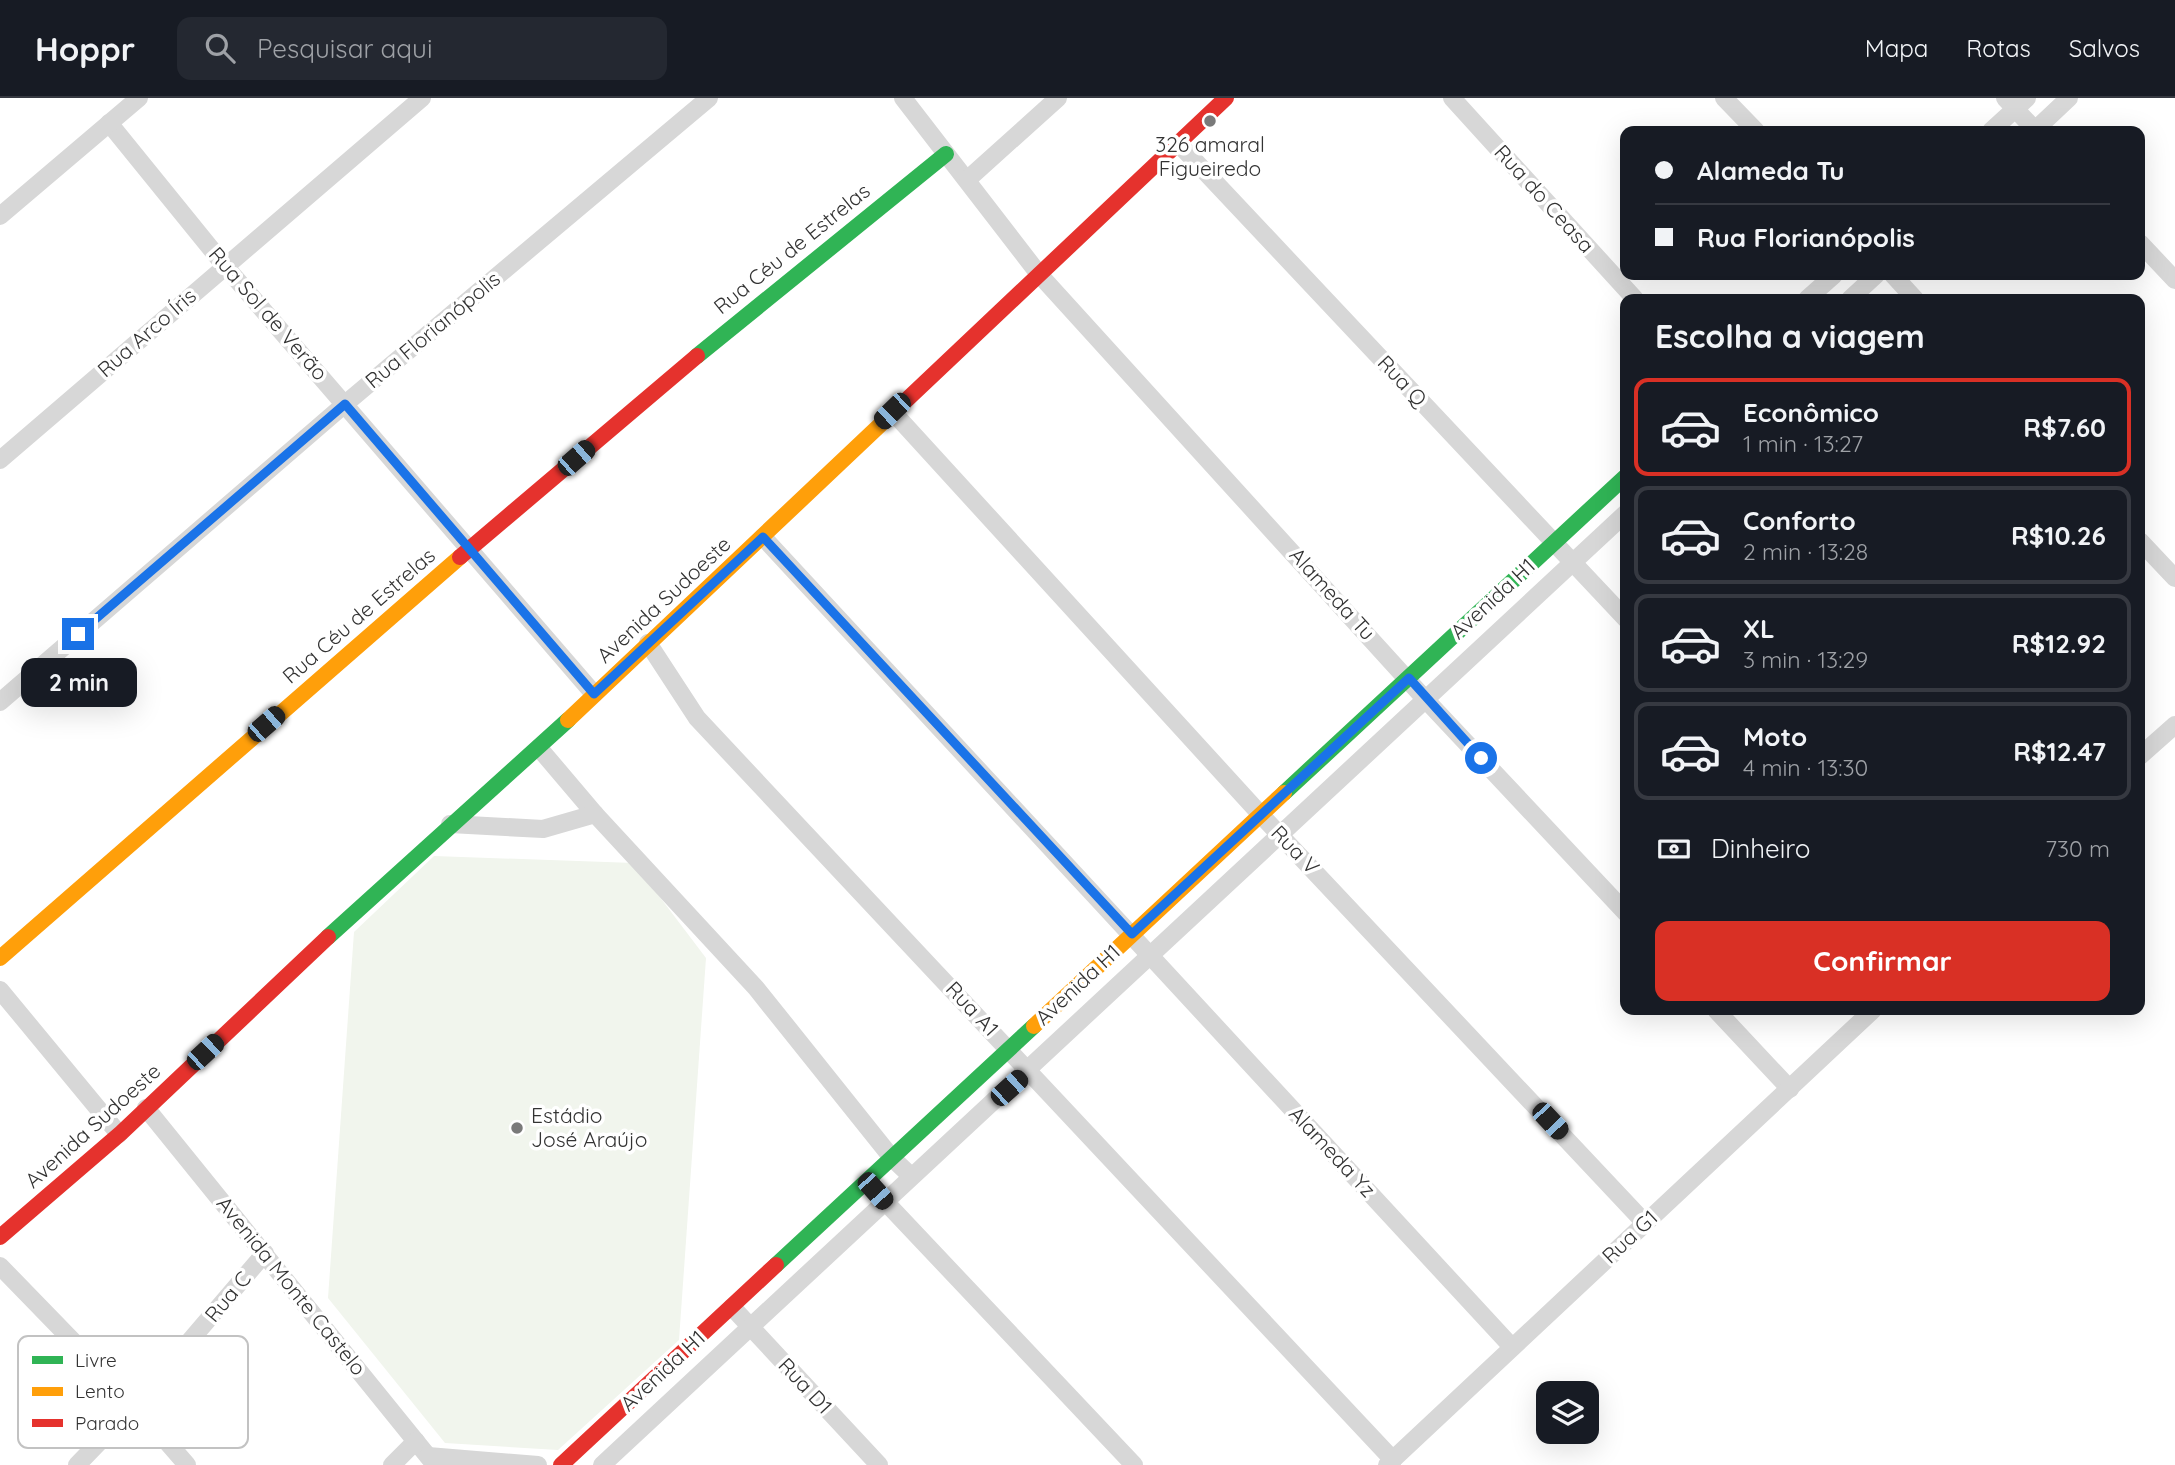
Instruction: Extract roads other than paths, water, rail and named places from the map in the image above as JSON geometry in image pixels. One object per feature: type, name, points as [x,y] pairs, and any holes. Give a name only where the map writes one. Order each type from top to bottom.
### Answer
[{"type":"street","points":[[0,192],[6,211],[139,98]]},
{"type":"street","name":"Rua Arco Íris","points":[[0,460],[422,98]]},
{"type":"street","name":"Rua Florianópolis","points":[[0,702],[345,404],[709,98]]},
{"type":"street","name":"Alameda Tu","points":[[903,98],[1038,273],[1409,678],[1426,700],[1620,908]]},
{"type":"street","points":[[968,179],[1058,98]]},
{"type":"street","name":"Avenida Sudoeste","points":[[0,1237],[120,1134],[450,824],[539,748],[892,411],[1226,98]]},
{"type":"street","name":"Rua do Ceasa","points":[[1452,98],[1630,294]]},
{"type":"street","points":[[1724,98],[1751,126]]},
{"type":"street","points":[[2040,126],[2069,98]]},
{"type":"street","points":[[1995,126],[2016,102],[2032,126]]},
{"type":"street","name":"Rua Sol de Verão","points":[[109,123],[225,266],[594,694]]},
{"type":"street","name":"Rua Q","points":[[1178,143],[1620,613]]},
{"type":"street","name":"Rua Céu de Estrelas","points":[[0,958],[723,331],[946,154]]},
{"type":"street","points":[[2145,248],[2175,280]]},
{"type":"street","points":[[1813,294],[1828,280]]},
{"type":"street","points":[[1855,294],[1871,280]]},
{"type":"street","points":[[1897,280],[1910,294]]},
{"type":"street","name":"Rua V","points":[[892,411],[1261,815],[1645,1223]]},
{"type":"street","name":"Avenida H1","points":[[561,1465],[1620,482]]},
{"type":"street","name":"Avenida H1","points":[[608,1463],[750,1326],[1153,956],[1620,519]]},
{"type":"street","name":"Alameda Yz","points":[[763,537],[1153,956],[1511,1347]]},
{"type":"street","points":[[2145,546],[2175,578]]},
{"type":"street","name":"Rua A1","points":[[648,643],[697,718],[1010,1049],[1390,1462]]},
{"type":"street","points":[[2145,752],[2175,725]]},
{"type":"street","points":[[539,748],[595,814],[756,988],[892,1158],[911,1176]]},
{"type":"street","points":[[450,824],[543,829],[595,814]]},
{"type":"street","points":[[0,990],[120,1134]]},
{"type":"street","points":[[1721,1015],[1790,1089]]},
{"type":"street","name":"Rua G1","points":[[1390,1462],[1868,1015]]},
{"type":"street","name":"Avenida Monte Castelo","points":[[146,1108],[431,1461]]},
{"type":"street","points":[[866,1180],[1134,1465]]},
{"type":"street","name":"Rua C","points":[[194,1336],[265,1253]]},
{"type":"street","points":[[0,1266],[68,1336]]},
{"type":"street","name":"Rua D1","points":[[732,1307],[879,1465]]},
{"type":"street","points":[[589,1439],[608,1463]]},
{"type":"street","points":[[392,1465],[416,1441]]},
{"type":"street","name":"Rua C","points":[[77,1465],[93,1448]]},
{"type":"street","points":[[172,1448],[187,1465]]},
{"type":"street","points":[[431,1461],[538,1465]]},
{"type":"place","name":"326 amaral Figueiredo","points":[[1210,121]]},
{"type":"place","name":"Estádio José Araújo","points":[[517,1128]]}]
